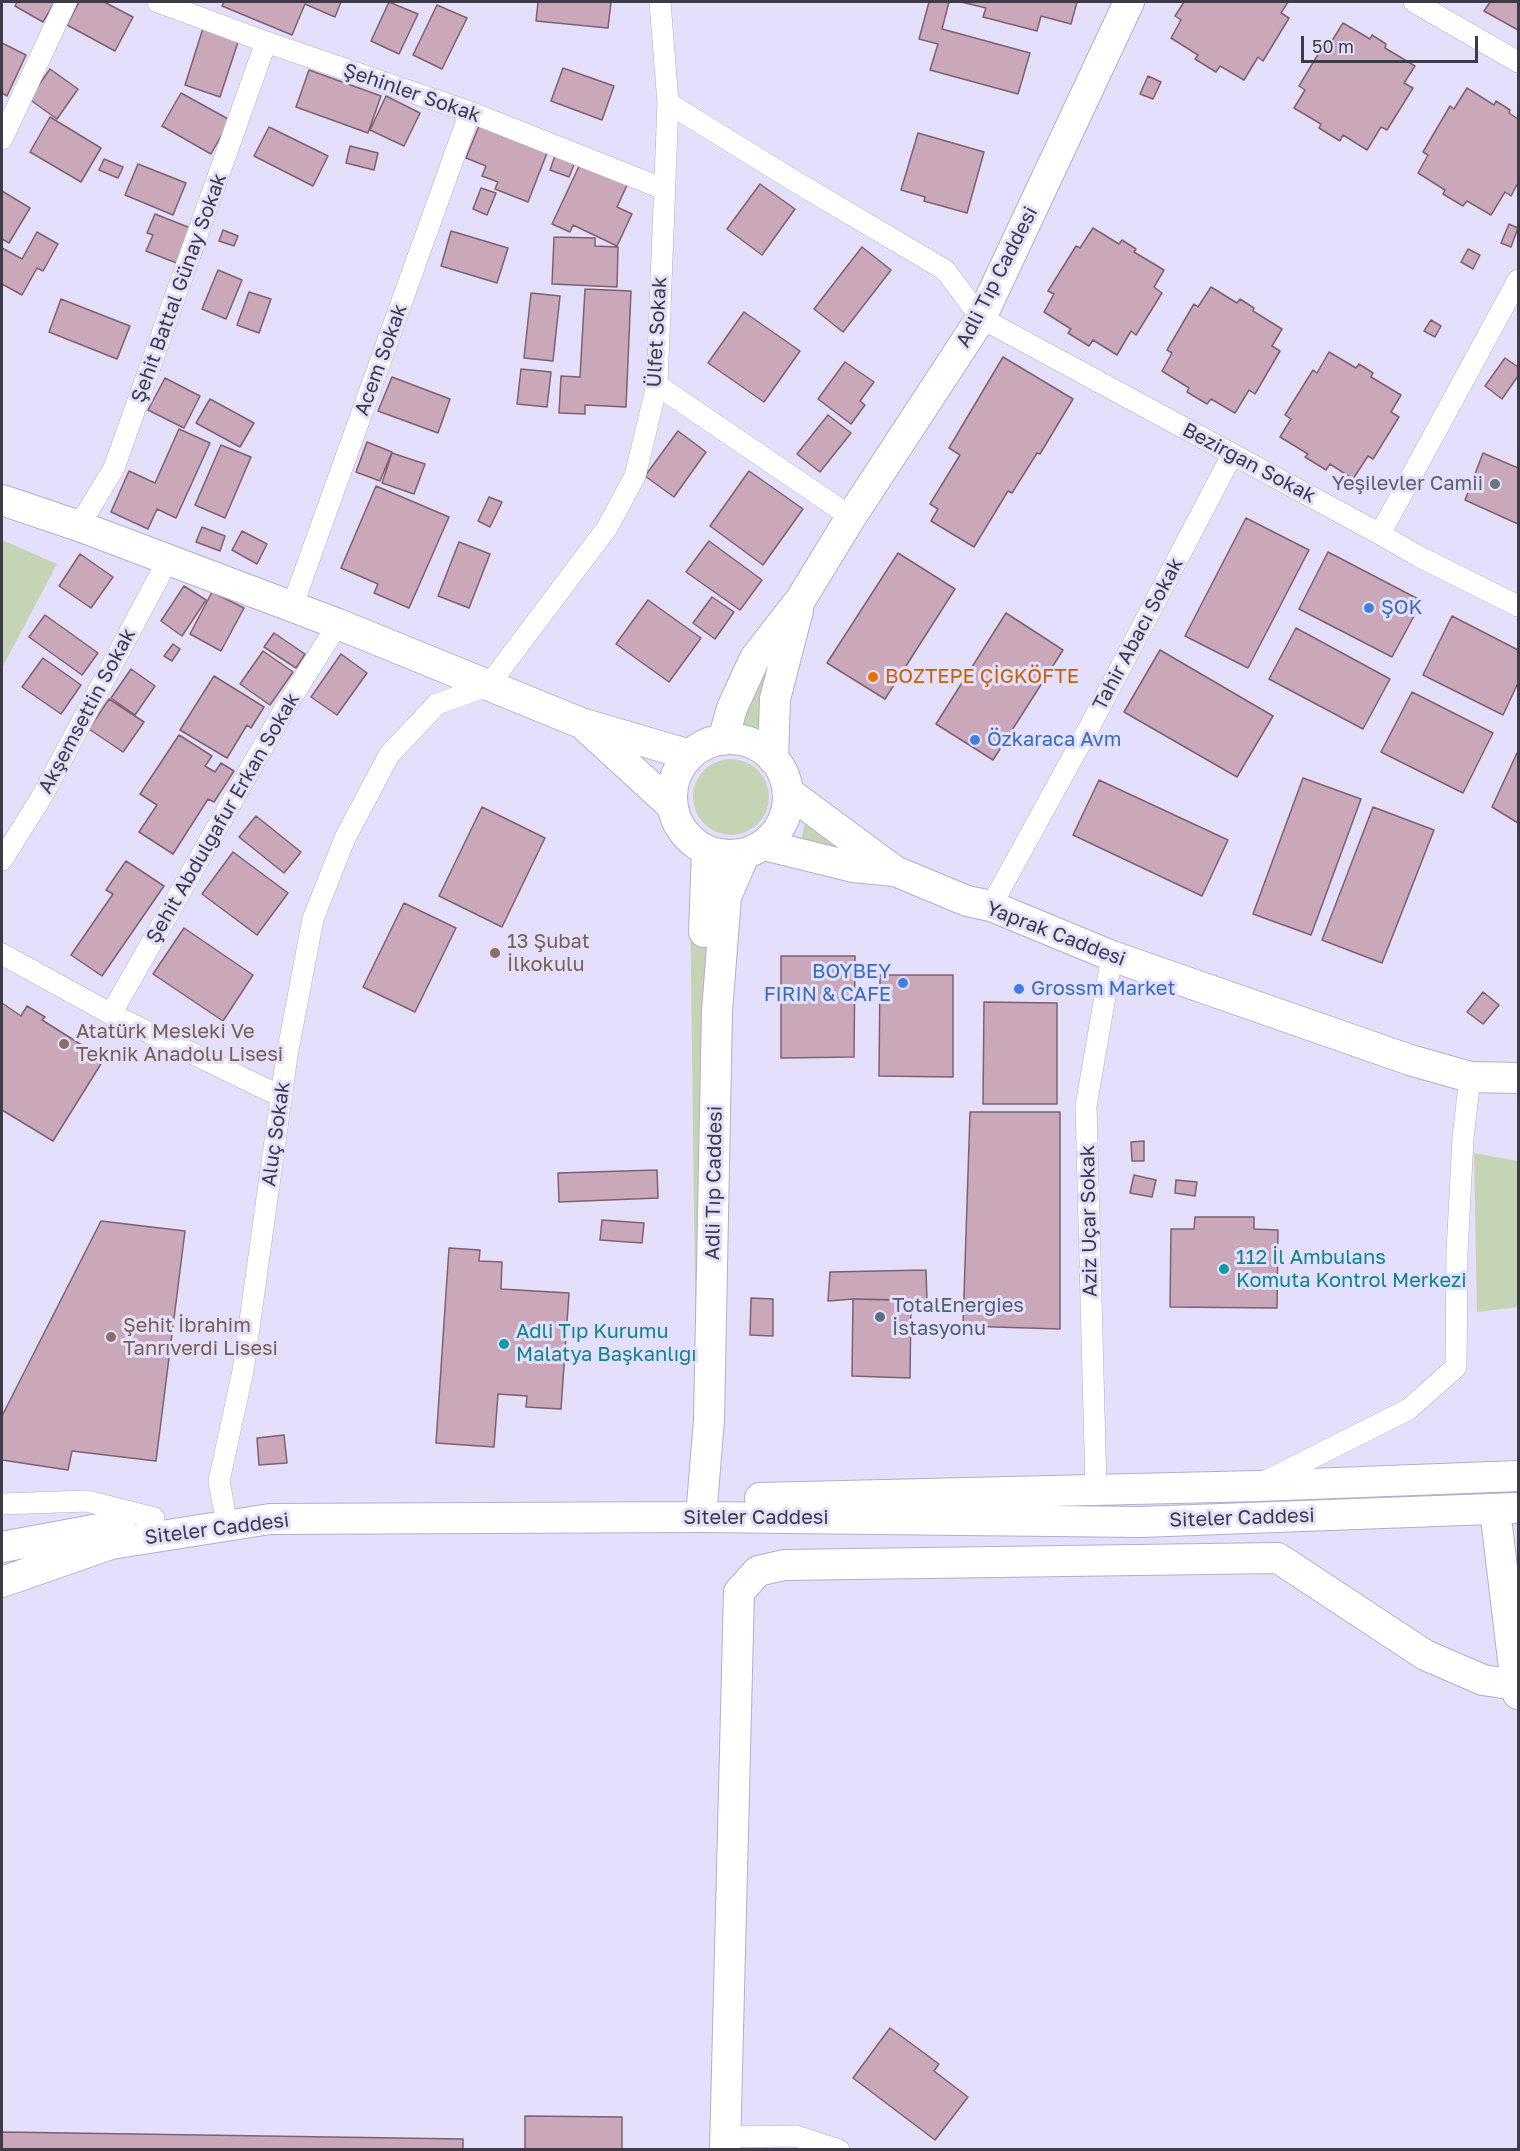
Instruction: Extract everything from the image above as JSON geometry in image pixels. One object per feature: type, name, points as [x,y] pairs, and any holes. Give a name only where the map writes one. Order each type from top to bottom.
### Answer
[{"type":"street","points":[[2,139],[66,2]]},
{"type":"street","name":"Şehinler Sokak","points":[[158,2],[470,112],[664,189]]},
{"type":"street","name":"Ülfet Sokak","points":[[488,686],[608,528],[635,476],[657,385],[668,103],[660,2]]},
{"type":"street","name":"Adli Tıp Caddesi","points":[[723,740],[732,708],[754,658],[801,599],[981,318],[1129,2]]},
{"type":"street","points":[[1425,4],[1518,62]]},
{"type":"street","name":"Şehit Battal Günay Sokak","points":[[78,526],[114,468],[267,42]]},
{"type":"street","points":[[668,103],[945,270],[981,318]]},
{"type":"street","name":"Acem Sokak","points":[[292,607],[470,112]]},
{"type":"street","points":[[1380,534],[1518,280]]},
{"type":"street","name":"Bezirgan Sokak","points":[[981,318],[1418,556],[1518,606]]},
{"type":"street","points":[[657,385],[851,518]]},
{"type":"street","name":"Tahir Abacı Sokak","points":[[991,906],[1091,724],[1232,455]]},
{"type":"street","points":[[2,500],[78,526],[338,624],[581,723],[690,755]]},
{"type":"street","name":"Akşemsettin Sokak","points":[[2,860],[41,798],[168,560]]},
{"type":"street","name":"Adli Tıp Caddesi","points":[[694,1509],[709,1420],[717,1011],[726,897],[755,849],[778,830],[786,812],[788,792],[783,774],[773,759],[775,699],[801,599]]},
{"type":"street","name":"Şehit Abdulgafur Erkan Sokak","points":[[111,1014],[285,708],[338,624]]},
{"type":"street","name":"Aluç Sokak","points":[[224,1508],[219,1481],[243,1371],[287,1055],[313,919],[345,838],[389,755],[437,704],[488,686]]},
{"type":"street","points":[[581,723],[672,806]]},
{"type":"street","points":[[773,759],[759,747],[742,741],[723,740],[705,745],[690,755],[679,770],[673,788],[672,806],[678,824],[690,840],[706,851],[726,855],[755,849],[853,867],[894,871]]},
{"type":"street","name":"Yaprak Caddesi","points":[[788,792],[894,871],[967,901],[991,906],[1112,956],[1410,1060],[1470,1077],[1518,1078]]},
{"type":"street","name":"Adli Tıp Caddesi","points":[[694,1509],[706,851]]},
{"type":"street","points":[[2,954],[111,1014],[282,1097]]},
{"type":"street","name":"Aziz Uçar Sokak","points":[[1096,1489],[1086,1106],[1112,956]]},
{"type":"street","points":[[1258,1486],[1410,1409],[1456,1367],[1456,1251],[1462,1138],[1470,1077]]},
{"type":"street","name":"Siteler Caddesi","points":[[2,1582],[111,1544],[270,1519],[694,1509],[1096,1489],[1258,1486],[1518,1476]]},
{"type":"street","name":"Siteler Caddesi","points":[[2,1547],[154,1518],[224,1508],[328,1500],[1140,1522],[1507,1508]]},
{"type":"street","points":[[2,1504],[87,1501],[154,1518]]},
{"type":"street","points":[[839,2150],[796,2136],[725,2143],[739,1592],[758,1571],[784,1565],[1278,1558],[1425,1654],[1482,1680],[1518,1687],[1507,1508]]},
{"type":"green space","points":[[2,540],[57,564],[2,668]]},
{"type":"green space","points":[[762,674],[768,674],[770,681],[758,728],[741,724]]},
{"type":"green space","points":[[731,759],[745,762],[758,770],[766,783],[769,797],[766,811],[758,824],[745,832],[731,835],[717,832],[704,824],[696,811],[693,797],[696,783],[704,770],[717,762]]},
{"type":"green space","points":[[805,822],[862,857],[801,842]]},
{"type":"green space","points":[[690,896],[712,899],[696,1373],[691,973]]},
{"type":"green space","points":[[1474,1153],[1518,1161],[1518,1307],[1477,1312]]},
{"type":"building","points":[[17,2],[55,2],[43,22],[15,6]]},
{"type":"building","points":[[79,2],[104,2],[133,17],[115,51],[67,25]]},
{"type":"building","points":[[224,2],[341,2],[335,17],[305,4],[292,35],[222,6]]},
{"type":"building","points":[[389,2],[418,14],[399,54],[371,41]]},
{"type":"building","points":[[538,2],[611,2],[608,28],[536,21]]},
{"type":"building","points":[[929,2],[949,2],[942,29],[1030,53],[1018,94],[930,70],[938,44],[919,39]]},
{"type":"building","points":[[961,2],[1077,2],[1071,24],[1041,16],[1037,31],[983,17],[986,8]]},
{"type":"building","points":[[1184,2],[1288,2],[1281,13],[1289,18],[1263,61],[1258,57],[1244,80],[1220,66],[1216,72],[1195,59],[1198,55],[1171,38],[1181,20],[1175,16]]},
{"type":"building","points":[[1490,2],[1518,2],[1518,30],[1484,11]]},
{"type":"building","points":[[437,5],[467,18],[442,69],[413,55]]},
{"type":"building","points":[[1343,23],[1370,39],[1372,35],[1386,44],[1385,48],[1415,66],[1404,83],[1413,88],[1387,130],[1381,127],[1367,150],[1343,135],[1340,141],[1319,128],[1321,124],[1294,108],[1305,90],[1299,86],[1326,41],[1330,44]]},
{"type":"building","points":[[204,25],[240,36],[220,97],[185,85]]},
{"type":"building","points":[[2,43],[26,55],[7,96],[2,93]]},
{"type":"building","points":[[563,68],[614,86],[602,120],[551,101]]},
{"type":"building","points":[[50,69],[78,89],[57,119],[29,99]]},
{"type":"building","points":[[309,70],[381,96],[368,133],[296,107]]},
{"type":"building","points":[[1148,76],[1161,82],[1153,99],[1140,94]]},
{"type":"building","points":[[1467,88],[1494,105],[1496,101],[1510,110],[1509,113],[1518,119],[1518,183],[1511,196],[1505,192],[1491,215],[1467,201],[1463,206],[1443,194],[1445,190],[1418,173],[1428,155],[1423,152],[1450,106],[1454,109]]},
{"type":"building","points":[[181,93],[230,120],[211,154],[162,126]]},
{"type":"building","points":[[386,96],[420,113],[404,146],[370,130]]},
{"type":"building","points":[[50,117],[101,148],[81,182],[30,152]]},
{"type":"building","points":[[479,126],[547,153],[528,202],[495,189],[498,182],[482,176],[486,166],[466,158]]},
{"type":"building","points":[[269,127],[328,156],[313,186],[254,156]]},
{"type":"building","points":[[918,133],[984,152],[967,213],[924,201],[925,197],[901,190]]},
{"type":"building","points":[[350,146],[378,153],[374,170],[346,163]]},
{"type":"building","points":[[556,153],[576,160],[569,177],[550,170]]},
{"type":"building","points":[[104,159],[123,167],[118,178],[99,170]]},
{"type":"building","points":[[581,162],[628,183],[617,207],[632,214],[617,246],[573,225],[570,232],[552,224]]},
{"type":"building","points":[[138,164],[186,183],[173,215],[125,195]]},
{"type":"building","points":[[760,184],[795,209],[762,255],[727,229]]},
{"type":"building","points":[[481,188],[496,193],[487,215],[473,209]]},
{"type":"building","points":[[2,191],[30,208],[9,243],[2,239]]},
{"type":"building","points":[[155,214],[193,229],[179,264],[146,251],[153,235],[147,233]]},
{"type":"building","points":[[1509,224],[1518,228],[1511,247],[1501,243]]},
{"type":"building","points":[[1093,228],[1119,244],[1122,240],[1136,249],[1134,252],[1164,270],[1154,287],[1162,293],[1136,335],[1131,331],[1117,355],[1093,340],[1089,346],[1068,333],[1071,329],[1044,312],[1054,294],[1048,291],[1076,246],[1080,248]]},
{"type":"building","points":[[223,230],[238,236],[234,246],[219,241]]},
{"type":"building","points":[[451,231],[508,248],[497,283],[441,266]]},
{"type":"building","points":[[37,232],[58,244],[43,271],[37,268],[22,295],[2,284],[2,248],[22,259]]},
{"type":"building","points":[[554,237],[595,238],[595,246],[618,247],[617,287],[552,284]]},
{"type":"building","points":[[862,247],[891,270],[843,332],[814,309]]},
{"type":"building","points":[[1468,249],[1480,255],[1473,269],[1461,262]]},
{"type":"building","points":[[218,270],[242,280],[226,319],[202,309]]},
{"type":"building","points":[[1211,287],[1237,303],[1240,299],[1254,308],[1253,311],[1282,329],[1272,346],[1280,351],[1255,394],[1249,390],[1235,413],[1211,399],[1207,404],[1187,392],[1189,388],[1162,371],[1172,353],[1167,350],[1194,304],[1198,307]]},
{"type":"building","points":[[585,289],[631,291],[626,407],[585,405],[585,414],[559,413],[561,376],[580,377]]},
{"type":"building","points":[[249,292],[271,299],[259,333],[237,325]]},
{"type":"building","points":[[531,293],[560,296],[553,361],[524,358]]},
{"type":"building","points":[[61,299],[130,326],[117,359],[49,332]]},
{"type":"building","points":[[744,312],[800,351],[764,402],[708,363]]},
{"type":"building","points":[[1431,320],[1441,326],[1435,337],[1424,331]]},
{"type":"building","points":[[1329,352],[1356,368],[1359,364],[1373,373],[1371,377],[1401,395],[1391,412],[1399,417],[1373,459],[1368,456],[1353,479],[1330,464],[1326,470],[1305,457],[1308,454],[1280,437],[1291,419],[1285,415],[1313,370],[1317,373]]},
{"type":"building","points":[[1003,357],[1073,399],[1040,454],[1037,453],[1012,493],[1008,491],[974,547],[931,521],[938,509],[930,504],[960,455],[949,448]]},
{"type":"building","points":[[1505,358],[1518,367],[1518,376],[1502,399],[1485,386]]},
{"type":"building","points":[[845,362],[874,382],[860,401],[865,405],[851,424],[818,399]]},
{"type":"building","points":[[521,369],[551,372],[547,407],[517,404]]},
{"type":"building","points":[[392,377],[450,399],[438,433],[378,411]]},
{"type":"building","points":[[165,378],[200,396],[184,428],[148,410]]},
{"type":"building","points":[[210,399],[254,423],[240,447],[196,423]]},
{"type":"building","points":[[828,415],[851,433],[820,472],[797,454]]},
{"type":"building","points":[[179,429],[210,443],[176,518],[157,509],[148,529],[111,512],[129,471],[155,483]]},
{"type":"building","points":[[678,431],[706,452],[674,497],[645,476]]},
{"type":"building","points":[[367,442],[392,452],[380,481],[356,472]]},
{"type":"building","points":[[221,445],[251,457],[225,518],[195,505]]},
{"type":"building","points":[[392,453],[425,464],[414,494],[382,483]]},
{"type":"building","name":"Yeşilevler Camii","points":[[1483,453],[1518,468],[1518,524],[1465,500]]},
{"type":"building","points":[[749,471],[803,509],[763,565],[710,526]]},
{"type":"building","points":[[376,486],[449,517],[409,608],[374,593],[378,584],[341,568]]},
{"type":"building","points":[[489,497],[502,502],[490,527],[478,521]]},
{"type":"building","points":[[1246,518],[1309,550],[1248,668],[1185,636]]},
{"type":"building","points":[[202,527],[225,536],[220,551],[196,542]]},
{"type":"building","points":[[242,531],[267,544],[257,564],[232,550]]},
{"type":"building","points":[[709,541],[762,580],[740,610],[686,572]]},
{"type":"building","points":[[459,542],[490,554],[469,608],[438,596]]},
{"type":"building","points":[[1328,552],[1422,601],[1392,657],[1299,609]]},
{"type":"building","points":[[898,553],[955,589],[885,699],[827,663]]},
{"type":"building","points":[[80,554],[113,577],[91,608],[59,586]]},
{"type":"building","points":[[184,586],[206,600],[182,636],[161,621]]},
{"type":"building","points":[[212,592],[244,608],[221,651],[190,634]]},
{"type":"building","points":[[712,597],[734,612],[715,639],[693,623]]},
{"type":"building","points":[[648,600],[701,638],[669,682],[616,644]]},
{"type":"building","points":[[1006,613],[1063,650],[993,760],[936,724]]},
{"type":"building","points":[[45,615],[98,653],[82,675],[29,637]]},
{"type":"building","points":[[1452,616],[1518,650],[1518,683],[1503,715],[1423,675]]},
{"type":"building","points":[[1296,628],[1390,679],[1363,729],[1269,679]]},
{"type":"building","points":[[274,633],[305,654],[296,668],[264,647]]},
{"type":"building","points":[[173,644],[180,649],[172,661],[164,656]]},
{"type":"building","points":[[1160,650],[1273,716],[1237,777],[1124,712]]},
{"type":"building","points":[[263,651],[293,672],[270,705],[240,684]]},
{"type":"building","points":[[341,654],[367,673],[337,715],[311,697]]},
{"type":"building","points":[[43,658],[81,685],[61,714],[22,687]]},
{"type":"building","points":[[131,669],[155,686],[135,715],[111,698]]},
{"type":"building","points":[[214,676],[264,707],[251,728],[247,725],[227,758],[180,730]]},
{"type":"building","points":[[1412,692],[1493,733],[1463,793],[1381,752]]},
{"type":"building","points":[[109,699],[144,722],[123,752],[89,729]]},
{"type":"building","points":[[179,735],[212,756],[205,766],[215,772],[221,763],[234,771],[214,802],[208,799],[173,854],[139,832],[157,805],[140,794]]},
{"type":"building","points":[[1518,754],[1518,823],[1492,807]]},
{"type":"building","points":[[1303,778],[1361,799],[1311,935],[1253,914]]},
{"type":"building","points":[[1099,780],[1228,840],[1202,896],[1073,835]]},
{"type":"building","points":[[482,807],[545,838],[502,927],[439,896]]},
{"type":"building","points":[[1373,807],[1434,830],[1382,963],[1322,940]]},
{"type":"building","points":[[256,816],[301,852],[284,873],[239,837]]},
{"type":"building","points":[[233,852],[288,893],[257,935],[202,894]]},
{"type":"building","points":[[126,861],[164,886],[102,976],[71,955],[113,894],[106,890]]},
{"type":"building","points":[[404,903],[456,928],[415,1012],[363,987]]},
{"type":"building","points":[[184,928],[253,975],[223,1021],[153,974]]},
{"type":"building","points":[[781,956],[855,956],[854,1057],[781,1058]]},
{"type":"building","points":[[880,975],[953,975],[953,1077],[879,1076]]},
{"type":"building","points":[[1483,992],[1499,1005],[1483,1024],[1467,1012]]},
{"type":"building","points":[[984,1002],[1057,1003],[1057,1104],[983,1104]]},
{"type":"building","points":[[2,1003],[21,1016],[27,1006],[45,1017],[42,1020],[104,1059],[53,1141],[2,1110]]},
{"type":"building","points":[[970,1112],[1060,1112],[1060,1329],[963,1326]]},
{"type":"building","points":[[1144,1141],[1144,1161],[1132,1161],[1131,1142]]},
{"type":"building","points":[[657,1170],[658,1198],[559,1202],[558,1173]]},
{"type":"building","points":[[1134,1175],[1156,1180],[1152,1197],[1130,1193]]},
{"type":"building","points":[[1176,1180],[1197,1182],[1195,1196],[1175,1193]]},
{"type":"building","name":"112 İl Ambulans Komuta Kontrol Merkezi","points":[[1195,1217],[1254,1217],[1254,1229],[1278,1230],[1277,1308],[1170,1307],[1171,1229],[1194,1229]]},
{"type":"building","points":[[602,1220],[644,1223],[642,1243],[600,1240]]},
{"type":"building","points":[[101,1221],[185,1231],[156,1461],[72,1451],[68,1470],[2,1460],[2,1416]]},
{"type":"building","name":"Adli Tıp Kurumu Malatya Başkanlığı","points":[[449,1248],[480,1250],[479,1261],[502,1262],[501,1289],[569,1293],[561,1409],[526,1407],[527,1396],[498,1394],[494,1447],[436,1443]]},
{"type":"building","points":[[926,1270],[927,1301],[853,1299],[828,1301],[830,1272]]},
{"type":"building","points":[[751,1298],[773,1299],[773,1336],[750,1335]]},
{"type":"building","points":[[853,1299],[911,1300],[910,1378],[852,1376]]},
{"type":"building","points":[[284,1435],[287,1463],[259,1465],[257,1438]]},
{"type":"building","points":[[890,2028],[939,2064],[934,2071],[968,2097],[935,2140],[853,2078]]},
{"type":"building","points":[[525,2116],[622,2117],[622,2150],[525,2150]]},
{"type":"building","points":[[2,2132],[463,2139],[463,2150],[2,2150]]},
{"type":"place","name":"Yeşilevler Camii","points":[[1495,484]]},
{"type":"place","name":"ŞOK","points":[[1369,608]]},
{"type":"place","name":"BOZTEPE ÇİĞKÖFTE","points":[[873,677]]},
{"type":"place","name":"Özkaraca Avm","points":[[975,740]]},
{"type":"place","name":"13 Şubat İlkokulu","points":[[495,953]]},
{"type":"place","name":"BOYBEY FIRIN & CAFE","points":[[903,983]]},
{"type":"place","name":"Grossm Market","points":[[1019,989]]},
{"type":"place","name":"Atatürk Mesleki Ve Teknik Anadolu Lisesi","points":[[64,1044]]},
{"type":"place","name":"112 İl Ambulans Komuta Kontrol Merkezi","points":[[1224,1269]]},
{"type":"place","name":"TotalEnergies İstasyonu","points":[[880,1317]]},
{"type":"place","name":"Şehit İbrahim Tanrıverdi Lisesi","points":[[111,1337]]},
{"type":"place","name":"Adli Tıp Kurumu Malatya Başkanlığı","points":[[504,1344]]}]
